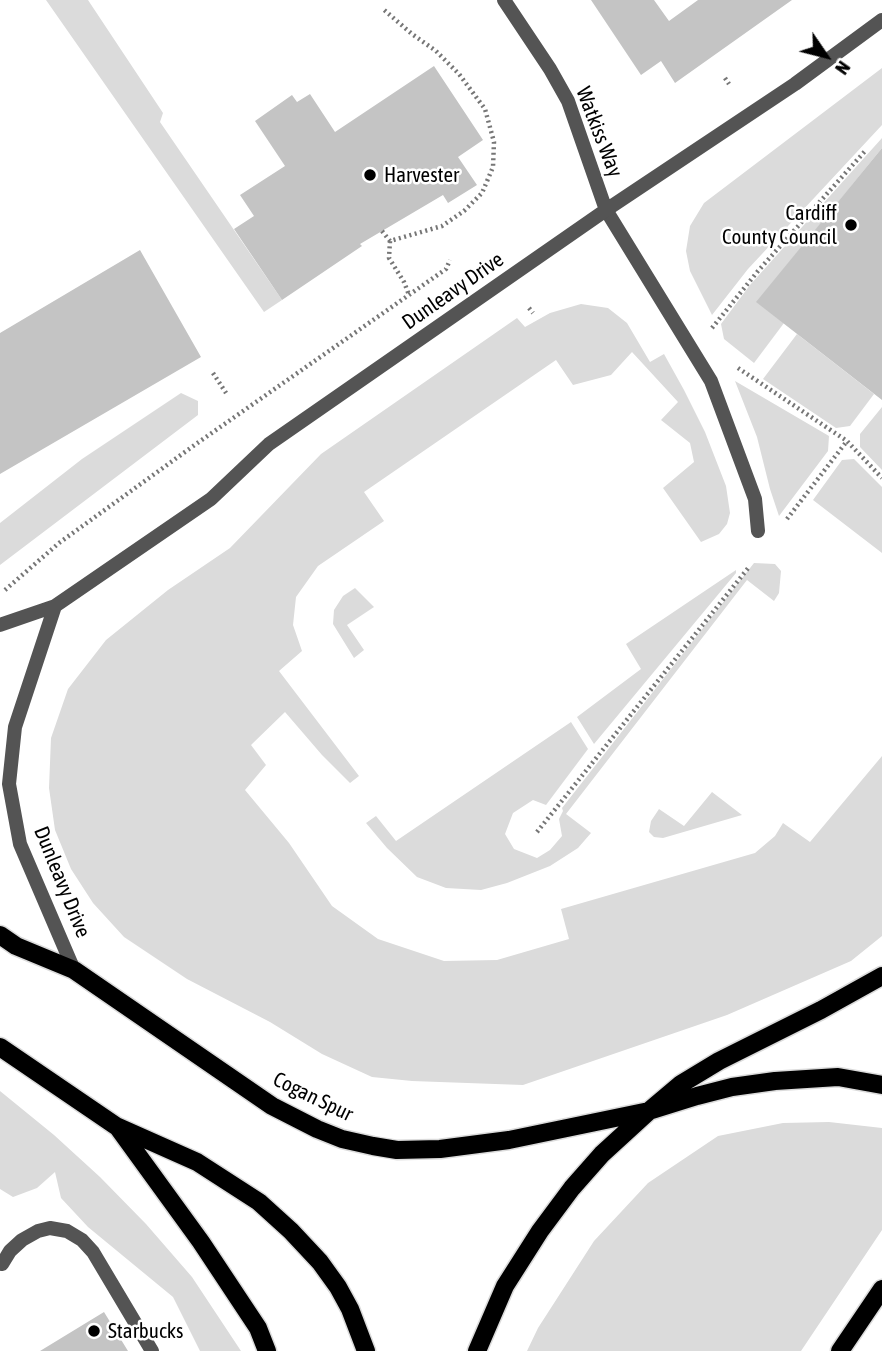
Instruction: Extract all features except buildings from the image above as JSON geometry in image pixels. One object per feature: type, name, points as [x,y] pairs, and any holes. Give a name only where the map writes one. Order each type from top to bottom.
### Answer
[{"type":"main road","name":"Cogan Spur","points":[[0,935],[16,946],[74,970],[272,1106],[342,1139],[373,1146],[419,1150],[478,1145],[553,1132],[649,1111],[721,1090],[775,1081],[838,1077],[882,1086]]},
{"type":"main road","points":[[477,1351],[505,1286],[540,1231],[602,1154],[681,1084],[719,1061],[882,976]]},
{"type":"main road","points":[[0,1048],[116,1126],[197,1162],[259,1202],[320,1262],[338,1287],[350,1309],[366,1351]]},
{"type":"main road","points":[[116,1126],[201,1242],[258,1328],[267,1351]]},
{"type":"main road","points":[[841,1351],[882,1289]]},
{"type":"street","name":"Watkiss Way","points":[[504,0],[568,101],[606,210],[711,381],[755,499],[758,531]]},
{"type":"street","name":"Dunleavy Drive","points":[[0,625],[55,606],[211,499],[269,444],[606,210],[795,84],[882,20]]},
{"type":"street","name":"Dunleavy Drive","points":[[55,606],[15,727],[9,784],[20,844],[74,970]]},
{"type":"street","points":[[2,1264],[10,1251],[37,1231],[50,1228],[67,1231],[82,1240],[93,1252],[152,1351]]},
{"type":"path","points":[[383,9],[436,51],[459,74],[485,109],[494,142],[494,167],[482,193],[464,211],[442,226],[390,241]]},
{"type":"path","points":[[725,78],[729,83]]},
{"type":"path","points":[[718,338],[712,328],[758,271],[866,150]]},
{"type":"path","points":[[382,231],[390,241],[389,258],[409,295]]},
{"type":"path","points":[[0,594],[69,536],[446,270],[450,260]]},
{"type":"path","points":[[734,365],[848,441],[882,478]]},
{"type":"path","points":[[213,373],[228,396]]},
{"type":"path","points":[[786,520],[848,441]]},
{"type":"path","points":[[537,832],[749,567]]},
{"type":"shaded area","points":[[46,0],[88,0],[163,113],[160,122],[282,300],[264,312]]},
{"type":"shaded area","points":[[882,68],[882,125],[748,269],[712,315],[690,271],[686,251],[690,226],[704,203]]},
{"type":"shaded area","points":[[882,138],[882,148],[757,302],[784,323],[754,363],[724,339],[721,324],[750,285]]},
{"type":"shaded area","points":[[581,304],[608,308],[627,323],[650,362],[664,354],[705,432],[726,486],[730,513],[727,524],[719,534],[701,542],[663,488],[694,462],[690,443],[661,420],[678,402],[632,352],[611,375],[573,385],[556,360],[364,492],[384,521],[318,566],[296,597],[293,625],[302,651],[279,671],[359,776],[350,783],[285,712],[251,745],[266,765],[245,790],[289,843],[332,906],[378,939],[444,961],[497,960],[569,939],[561,909],[755,853],[775,836],[783,823],[810,842],[882,756],[882,936],[851,961],[727,1015],[523,1085],[372,1077],[322,1054],[270,1022],[187,979],[124,937],[93,903],[71,869],[55,830],[49,788],[51,738],[68,689],[106,640],[168,590],[230,548],[321,454],[517,318],[525,327],[550,313]]},
{"type":"shaded area","points":[[797,334],[874,394],[850,426],[836,428],[763,379]]},
{"type":"shaded area","points":[[735,381],[829,436],[828,451],[779,516],[757,437]]},
{"type":"shaded area","points":[[181,393],[198,401],[198,415],[0,565],[0,523],[82,459]]},
{"type":"shaded area","points":[[882,407],[882,470],[860,447],[860,434]]},
{"type":"shaded area","points":[[854,459],[882,487],[882,553],[813,500],[842,460]]},
{"type":"shaded area","points":[[754,563],[775,564],[781,571],[779,593],[774,601],[747,580],[566,814],[591,833],[578,848],[550,866],[507,883],[481,890],[446,888],[417,877],[366,823],[376,816],[396,841],[571,722],[588,749],[546,805],[533,800],[513,813],[505,834],[514,849],[537,858],[550,850],[562,836],[559,819],[562,808]]},
{"type":"shaded area","points":[[736,570],[594,744],[577,717],[641,669],[626,644]]},
{"type":"shaded area","points":[[355,588],[374,607],[347,625],[364,650],[354,658],[333,624],[334,610],[343,596]]},
{"type":"shaded area","points":[[712,792],[742,815],[663,838],[654,837],[649,832],[651,821],[659,809],[684,826]]},
{"type":"shaded area","points":[[0,1091],[54,1135],[146,1224],[192,1277],[241,1351],[200,1351],[173,1297],[88,1227],[61,1198],[55,1172],[37,1188],[13,1197],[0,1189]]},
{"type":"shaded area","points":[[829,1122],[882,1128],[882,1230],[801,1351],[527,1351],[538,1328],[594,1241],[648,1183],[718,1136],[783,1123]]},
{"type":"place","name":"Harvester","points":[[370,175]]},
{"type":"place","name":"Cardiff County Council","points":[[851,225]]},
{"type":"place","name":"Starbucks","points":[[94,1331]]}]
